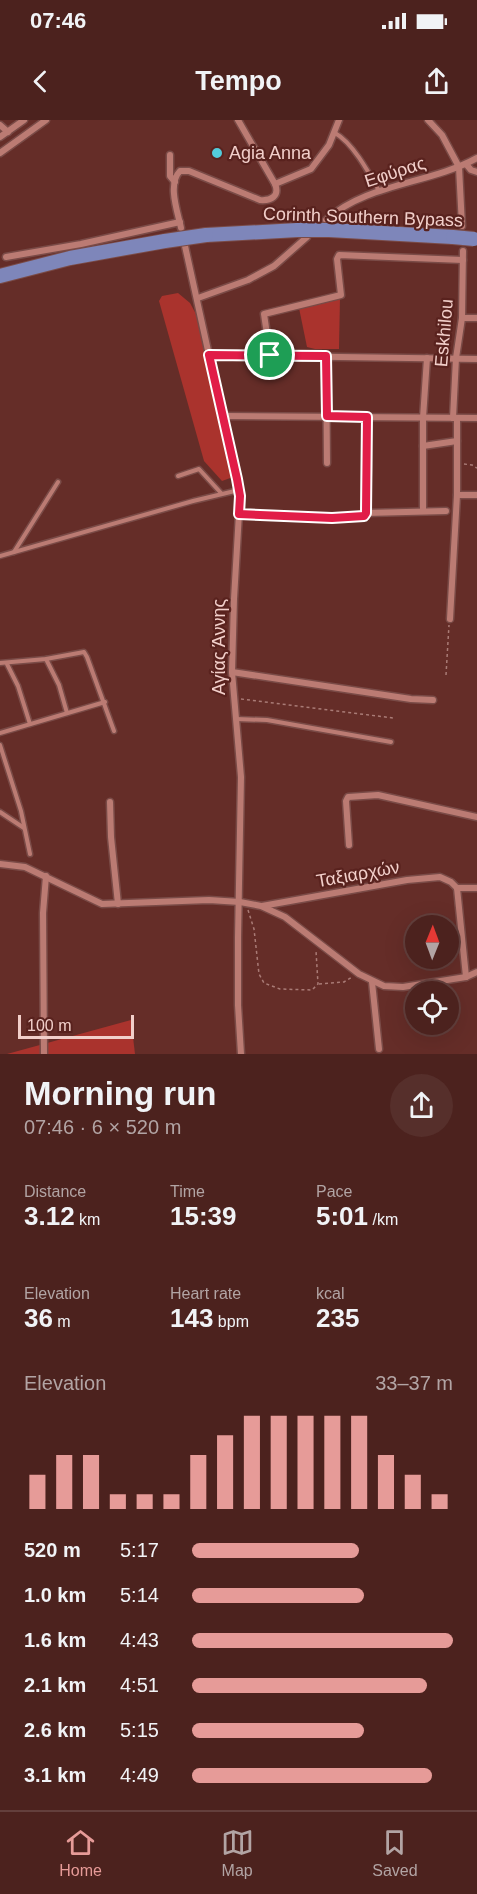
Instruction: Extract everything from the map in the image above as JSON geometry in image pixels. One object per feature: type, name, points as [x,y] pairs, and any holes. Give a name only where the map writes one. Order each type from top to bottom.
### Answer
[{"type":"highway","name":"Corinth Southern Bypass","points":[[0,276],[70,258],[165,241],[206,235],[302,234],[327,225],[458,232],[475,239]]},
{"type":"street","points":[[0,137],[24,120]]},
{"type":"street","points":[[0,153],[46,120]]},
{"type":"street","points":[[6,257],[181,225],[174,195],[176,174],[180,171],[189,171],[260,200],[268,200],[277,191],[275,184],[238,120]]},
{"type":"street","points":[[275,184],[311,169],[329,144],[339,120]]},
{"type":"street","points":[[428,120],[442,135],[459,167],[458,232]]},
{"type":"street","points":[[0,125],[8,132]]},
{"type":"street","points":[[170,155],[169,170],[175,182]]},
{"type":"street","name":"Εφύρας","points":[[327,225],[350,204],[459,167],[477,158]]},
{"type":"street","points":[[466,164],[471,170],[477,172]]},
{"type":"street","points":[[198,298],[248,280],[274,266],[302,234]]},
{"type":"street","name":"Αγίας Άννης","points":[[185,246],[239,490],[232,672],[241,777],[243,902],[238,1005],[241,1054]]},
{"type":"street","name":"Eskhilou","points":[[450,619],[457,495],[456,358],[462,318],[463,251]]},
{"type":"street","points":[[270,355],[264,314],[340,296],[342,294],[337,258],[339,255],[463,260]]},
{"type":"street","points":[[462,318],[477,318]]},
{"type":"street","points":[[209,355],[477,358]]},
{"type":"street","points":[[326,356],[327,463]]},
{"type":"street","points":[[423,511],[423,418],[427,358]]},
{"type":"street","points":[[223,416],[477,418]]},
{"type":"street","points":[[366,513],[367,417]]},
{"type":"street","points":[[423,446],[457,441]]},
{"type":"street","points":[[457,495],[477,495]]},
{"type":"street","points":[[239,514],[332,518],[364,516],[366,513],[446,511]]},
{"type":"street","points":[[232,672],[411,699],[433,700]]},
{"type":"street","points":[[349,845],[346,801],[348,797],[378,795],[477,817]]},
{"type":"street","points":[[110,801],[118,904]]},
{"type":"street","points":[[0,864],[25,867],[102,904],[209,900],[243,902],[261,906],[285,917],[358,974],[384,986],[403,987],[477,972]]},
{"type":"street","points":[[44,1054],[43,896],[46,876]]},
{"type":"street","name":"Ταξιαρχών","points":[[261,906],[440,876],[457,888]]},
{"type":"street","points":[[466,976],[457,888],[477,888]]},
{"type":"street","points":[[372,982],[380,1049]]},
{"type":"lane","points":[[335,133],[343,137],[380,192]]},
{"type":"lane","points":[[178,476],[200,469],[221,493]]},
{"type":"lane","points":[[13,553],[58,482]]},
{"type":"lane","points":[[0,556],[221,493],[239,490]]},
{"type":"lane","points":[[0,663],[46,659],[84,652],[105,702],[114,731]]},
{"type":"lane","points":[[46,659],[59,685],[67,713]]},
{"type":"lane","points":[[8,663],[30,724]]},
{"type":"lane","points":[[0,733],[105,702]]},
{"type":"lane","points":[[236,719],[267,720],[391,742]]},
{"type":"lane","points":[[0,745],[30,854]]},
{"type":"lane","points":[[0,812],[24,828]]},
{"type":"path","points":[[457,466],[464,464],[477,468]]},
{"type":"path","points":[[446,675],[450,619]]},
{"type":"path","points":[[234,698],[393,718]]},
{"type":"path","points":[[243,902],[254,929],[259,974],[264,982],[280,989],[312,990],[318,984],[344,982],[358,974]]},
{"type":"path","points":[[316,941],[318,984]]},
{"type":"shaded area","points":[[178,293],[190,303],[196,314],[233,477],[222,481],[204,461],[159,301],[162,296]]},
{"type":"shaded area","points":[[340,298],[339,349],[307,347],[299,308]]},
{"type":"shaded area","points":[[131,1020],[135,1054],[7,1054]]},
{"type":"place","name":"Agia Anna","points":[[217,153]]},
{"type":"route","points":[[209,355],[270,355],[326,356],[327,416],[367,417],[368,467],[364,516],[332,518],[239,514],[240,496],[237,479],[209,355]]}]
